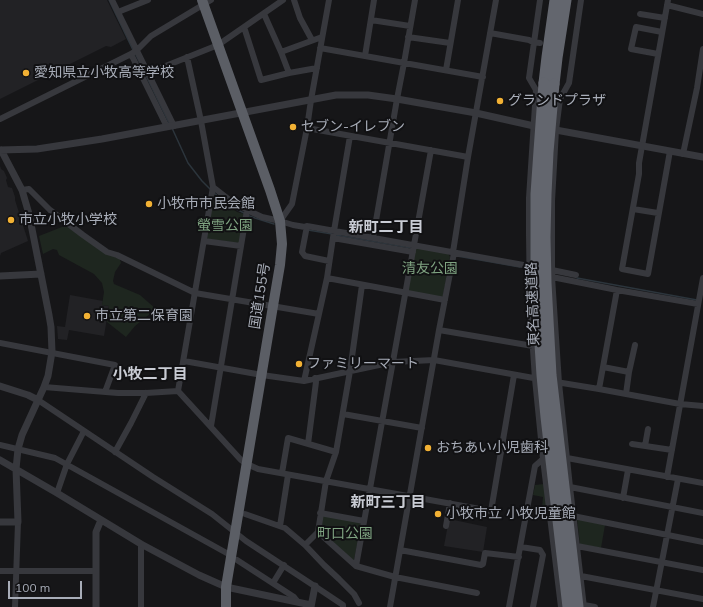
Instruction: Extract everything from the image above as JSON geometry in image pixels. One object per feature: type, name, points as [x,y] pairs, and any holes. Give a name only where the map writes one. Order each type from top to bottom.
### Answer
[{"type":"highway","name":"東名高速道路","points":[[555,0],[547,57],[549,84],[549,144],[545,237],[547,299],[551,375],[582,606]]},
{"type":"highway","name":"東名高速道路","points":[[566,0],[557,58],[549,84],[539,151],[536,194],[536,283],[545,410],[568,607]]},
{"type":"highway","name":"国道155号","points":[[207,1],[246,112],[270,190],[283,220],[287,245],[285,266],[276,307],[226,607]]},
{"type":"highway","name":"国道155号","points":[[238,534],[245,514],[250,466]]},
{"type":"highway","name":"国道155号","points":[[229,588],[232,607]]},
{"type":"street","points":[[112,0],[134,52],[170,127]]},
{"type":"street","points":[[118,12],[148,0]]},
{"type":"street","points":[[294,0],[300,18],[312,40]]},
{"type":"street","points":[[283,220],[292,204],[307,128],[328,0]]},
{"type":"street","points":[[365,56],[374,0]]},
{"type":"street","points":[[373,238],[415,0]]},
{"type":"street","points":[[446,70],[458,0]]},
{"type":"street","points":[[390,607],[440,330],[468,157],[496,0]]},
{"type":"street","points":[[540,0],[536,42],[529,78],[536,90],[529,198],[529,266],[535,379],[561,607]]},
{"type":"street","points":[[581,0],[570,46],[569,83],[560,99],[556,130],[552,201],[552,277],[559,382],[566,458],[581,576],[582,606],[595,607]]},
{"type":"street","points":[[0,119],[134,52],[151,36],[207,1]]},
{"type":"street","points":[[148,73],[221,43],[281,1]]},
{"type":"street","points":[[670,151],[648,274],[622,269],[639,174],[639,163],[668,3],[703,14]]},
{"type":"street","points":[[264,14],[289,73]]},
{"type":"street","points":[[640,14],[665,18]]},
{"type":"street","points":[[371,20],[410,26]]},
{"type":"street","points":[[244,27],[261,80],[317,68]]},
{"type":"street","points":[[658,54],[631,49],[636,27],[662,32]]},
{"type":"street","points":[[490,33],[536,42]]},
{"type":"street","points":[[281,52],[322,37]]},
{"type":"street","points":[[408,37],[450,43]]},
{"type":"street","points":[[320,48],[483,77]]},
{"type":"street","points":[[683,154],[697,88],[703,49]]},
{"type":"street","points":[[134,52],[148,73],[170,127]]},
{"type":"street","points":[[178,390],[212,190],[201,121],[187,57]]},
{"type":"street","points":[[16,607],[18,522],[16,469],[18,449],[22,435],[44,388],[48,376],[52,352],[51,327],[29,214],[22,190],[0,150],[37,149],[102,139],[336,95],[351,94],[397,99],[476,113],[534,126],[703,157]]},
{"type":"street","points":[[307,128],[468,157]]},
{"type":"street","points":[[304,381],[327,278],[350,136]]},
{"type":"street","points":[[356,566],[431,150]]},
{"type":"street","points":[[22,190],[29,189],[50,210],[107,252],[117,255],[195,293],[319,314]]},
{"type":"street","points":[[212,190],[246,213],[283,220],[307,229],[334,231],[529,266]]},
{"type":"street","points":[[529,198],[552,201]]},
{"type":"street","points":[[633,209],[658,213]]},
{"type":"street","points":[[211,426],[246,213]]},
{"type":"street","points":[[307,229],[302,252],[305,256],[329,261]]},
{"type":"street","points":[[529,234],[552,234]]},
{"type":"street","points":[[333,238],[413,252]]},
{"type":"street","points":[[204,241],[241,246]]},
{"type":"street","points":[[552,270],[576,275]]},
{"type":"street","points":[[0,276],[40,274]]},
{"type":"street","points":[[552,277],[617,290],[699,301]]},
{"type":"street","points":[[327,278],[445,300]]},
{"type":"street","points":[[667,476],[703,278]]},
{"type":"street","points":[[306,545],[318,532],[326,481],[336,452],[350,372],[362,285]]},
{"type":"street","points":[[600,389],[617,290]]},
{"type":"street","points":[[440,330],[533,346]]},
{"type":"street","points":[[532,336],[555,335]]},
{"type":"street","points":[[0,343],[115,365],[105,392]]},
{"type":"street","points":[[626,394],[635,345]]},
{"type":"street","points":[[184,361],[304,381],[393,362],[434,360],[680,404],[703,406]]},
{"type":"street","points":[[603,367],[629,372]]},
{"type":"street","points":[[178,390],[241,460],[250,466],[258,469],[491,511],[514,375]]},
{"type":"street","points":[[308,444],[316,382],[315,378]]},
{"type":"street","points":[[1,388],[28,395],[38,400],[153,478],[212,514],[246,541],[315,586],[343,607]]},
{"type":"street","points":[[44,388],[118,393],[146,393],[178,390]]},
{"type":"street","points":[[115,452],[146,393]]},
{"type":"street","points":[[342,414],[422,428]]},
{"type":"street","points":[[645,446],[648,430]]},
{"type":"street","points":[[57,493],[67,464],[84,431]]},
{"type":"street","points":[[280,526],[288,438],[336,452]]},
{"type":"street","points":[[632,444],[672,450]]},
{"type":"street","points":[[0,445],[55,458],[67,464],[234,558],[294,597],[298,602]]},
{"type":"street","points":[[509,607],[535,466],[543,459],[566,458],[703,484]]},
{"type":"street","points":[[0,460],[141,544],[176,563],[229,588],[311,606],[315,586]]},
{"type":"street","points":[[623,498],[628,470]]},
{"type":"street","points":[[653,607],[678,479]]},
{"type":"street","points":[[570,487],[703,513]]},
{"type":"street","points":[[446,526],[450,504]]},
{"type":"street","points":[[320,513],[364,521]]},
{"type":"street","points":[[245,514],[285,528],[306,545],[354,594],[359,603]]},
{"type":"street","points":[[573,516],[703,542]]},
{"type":"street","points":[[96,607],[96,532],[101,520]]},
{"type":"street","points":[[0,522],[18,522]]},
{"type":"street","points":[[318,532],[356,566],[395,577],[477,593]]},
{"type":"street","points":[[141,544],[141,607]]},
{"type":"street","points":[[577,546],[703,570]]},
{"type":"street","points":[[521,547],[540,550],[543,555],[533,607]]},
{"type":"street","points":[[400,550],[481,565],[483,564],[485,552],[519,557]]},
{"type":"street","points":[[268,596],[273,583],[284,565]]},
{"type":"street","points":[[0,571],[96,570]]},
{"type":"street","points":[[581,576],[703,599]]},
{"type":"shaded area","name":"愛知県立小牧高等学校","points":[[0,0],[107,0],[126,39],[111,47],[106,46],[0,99]]},
{"type":"shaded area","name":"市立小牧小学校","points":[[0,166],[7,178],[6,180],[8,187],[12,188],[28,241],[1,253],[0,256]]},
{"type":"shaded area","name":"市立第二保育園","points":[[70,295],[103,301],[102,305],[109,306],[104,336],[69,330],[67,340],[58,339],[57,326],[65,327]]},
{"type":"shaded area","points":[[449,519],[487,527],[483,552],[444,546]]},
{"type":"green space","name":"螢雪公園","points":[[214,194],[237,212],[244,214],[239,243],[208,239],[206,237]]},
{"type":"green space","points":[[67,225],[119,257],[121,263],[115,272],[113,281],[114,284],[140,295],[156,309],[135,326],[126,337],[107,322],[109,306],[102,305],[104,292],[102,283],[94,274],[59,255],[57,250],[53,249],[43,254],[39,236]]},
{"type":"green space","name":"清友公園","points":[[416,247],[448,253],[450,257],[443,296],[441,298],[408,291]]},
{"type":"green space","points":[[544,484],[548,508],[542,507],[543,497],[533,495],[535,485]]},
{"type":"green space","name":"町口公園","points":[[324,515],[360,522],[361,524],[354,560],[352,561],[321,531],[322,517]]},
{"type":"green space","points":[[577,519],[605,525],[601,548],[580,544]]},
{"type":"waterway","points":[[109,0],[133,50]]},
{"type":"waterway","points":[[135,53],[169,123]]},
{"type":"waterway","points":[[172,128],[188,163],[210,189]]},
{"type":"waterway","points":[[214,193],[244,213]]},
{"type":"waterway","points":[[247,215],[274,224]]},
{"type":"waterway","points":[[308,230],[332,234]]},
{"type":"waterway","points":[[336,235],[411,248]]},
{"type":"waterway","points":[[457,256],[520,267]]},
{"type":"waterway","points":[[577,278],[697,300]]},
{"type":"place","name":"愛知県立小牧高等学校","points":[[26,73]]},
{"type":"place","name":"グランドプラザ","points":[[500,101]]},
{"type":"place","name":"セブン-イレブン","points":[[293,127]]},
{"type":"place","name":"小牧市市民会館","points":[[149,204]]},
{"type":"place","name":"市立小牧小学校","points":[[11,220]]},
{"type":"place","name":"市立第二保育園","points":[[87,316]]},
{"type":"place","name":"ファミリーマート","points":[[299,364]]},
{"type":"place","name":"おちあい小児歯科","points":[[428,448]]},
{"type":"place","name":"小牧市立 小牧児童館","points":[[438,514]]},
{"type":"district","name":"新町二丁目","points":[[386,227]]},
{"type":"district","name":"小牧二丁目","points":[[150,374]]},
{"type":"district","name":"新町三丁目","points":[[388,502]]}]
